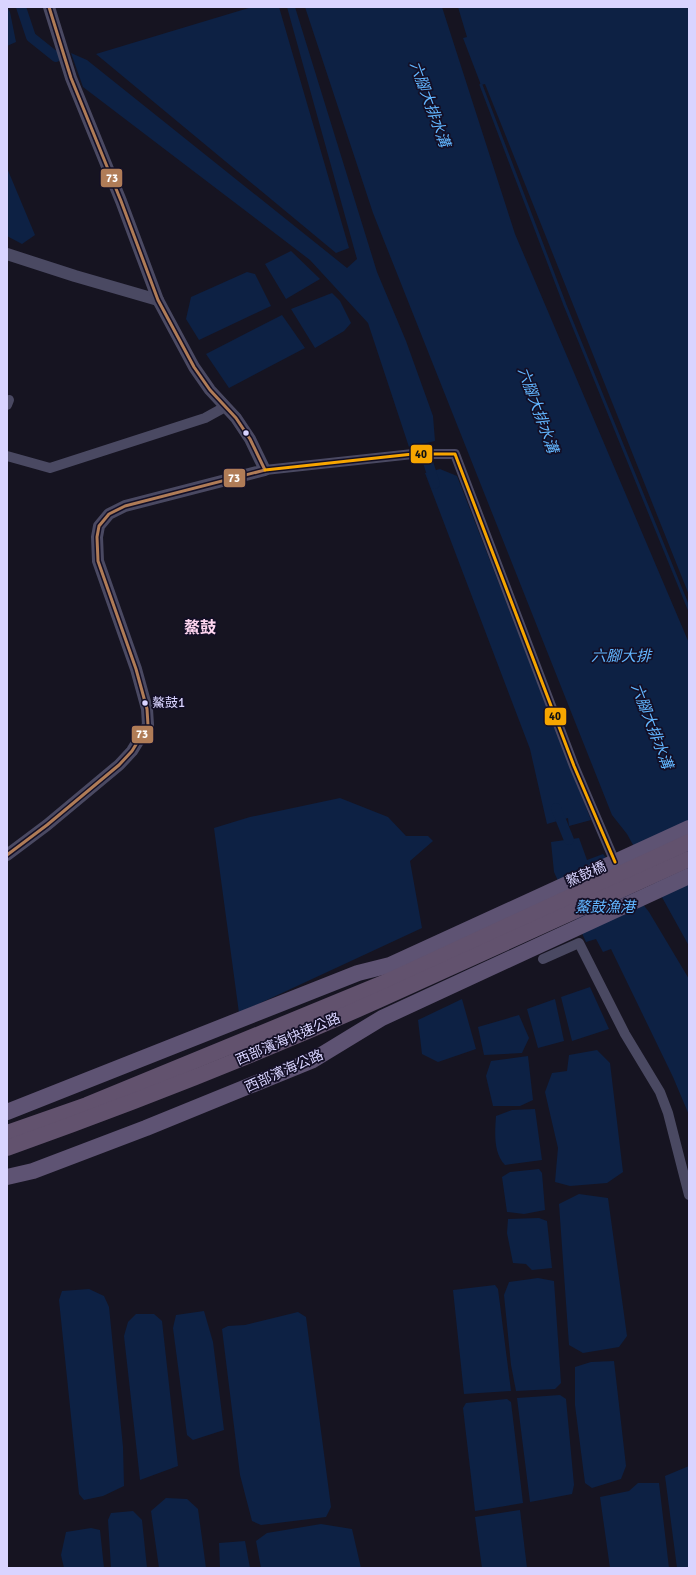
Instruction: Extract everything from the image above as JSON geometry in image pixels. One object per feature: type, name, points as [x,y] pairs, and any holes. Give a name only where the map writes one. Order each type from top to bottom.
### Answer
[{"type":"highway","name":"鰲鼓橋","points":[[562,908],[689,842]]},
{"type":"highway","name":"鰲鼓橋","points":[[562,908],[689,859]]},
{"type":"highway","name":"西部濱海快速公路","points":[[7,1133],[87,1106],[562,908]]},
{"type":"highway","name":"西部濱海快速公路","points":[[7,1148],[89,1119],[242,1058],[380,1000],[562,908]]},
{"type":"main road","name":"鰲鼓橋","points":[[7,1112],[358,973],[390,965],[548,891],[689,828]]},
{"type":"main road","name":"西部濱海公路","points":[[7,1177],[33,1171],[125,1136],[313,1060],[382,1018],[689,876]]},
{"type":"street","points":[[49,7],[71,78],[121,201],[158,300],[194,367],[210,390],[236,418],[250,439],[265,470]]},
{"type":"street","points":[[7,254],[75,276],[158,300]]},
{"type":"street","points":[[7,456],[50,468],[205,418],[226,407]]},
{"type":"street","points":[[7,855],[47,825],[119,765],[132,751],[148,725],[147,709],[136,669],[98,561],[97,537],[102,521],[109,514],[125,506],[265,470],[413,454],[455,454],[574,766],[614,862]]},
{"type":"street","points":[[543,959],[579,942],[625,1034],[660,1092],[668,1113],[689,1195]]},
{"type":"water","points":[[7,7],[10,12],[16,42],[7,46]]},
{"type":"water","points":[[252,7],[279,7],[349,248],[336,253],[96,54]]},
{"type":"water","points":[[287,7],[295,7],[377,272],[406,341],[433,416],[435,441],[409,447],[368,323],[310,260],[83,87],[71,53],[87,60],[347,268],[357,259]]},
{"type":"water","name":"六腳大排","points":[[305,7],[442,7],[515,234],[689,643],[689,946],[627,834],[612,815],[373,213]]},
{"type":"water","points":[[458,7],[689,7],[689,595],[485,84],[481,85],[463,38],[467,37]]},
{"type":"water","points":[[7,168],[35,235],[22,244],[7,236]]},
{"type":"water","points":[[291,251],[320,279],[286,299],[265,264]]},
{"type":"water","points":[[247,272],[255,274],[271,306],[199,340],[186,319],[191,297]]},
{"type":"water","points":[[332,293],[340,301],[351,323],[344,331],[315,348],[291,309]]},
{"type":"water","points":[[282,315],[305,348],[229,388],[206,354]]},
{"type":"water","points":[[440,469],[457,476],[591,820],[569,826],[568,818],[547,824],[530,749],[425,473]]},
{"type":"water","points":[[340,798],[388,817],[406,836],[428,836],[433,841],[410,861],[422,928],[239,1013],[214,828],[250,817]]},
{"type":"water","name":"鰲鼓漁港","points":[[579,838],[587,860],[603,854],[649,912],[689,979],[689,1115],[673,1077],[611,949],[603,952],[596,939],[586,942],[554,872],[551,842]]},
{"type":"water","points":[[590,987],[609,1029],[572,1041],[561,997]]},
{"type":"water","points":[[462,999],[476,1049],[438,1062],[422,1054],[418,1020]]},
{"type":"water","points":[[555,999],[564,1041],[538,1048],[527,1009]]},
{"type":"water","points":[[519,1015],[529,1038],[522,1053],[484,1055],[478,1027]]},
{"type":"water","points":[[597,1050],[610,1063],[623,1172],[607,1183],[570,1186],[555,1182],[558,1148],[545,1092],[552,1073],[567,1071],[569,1055]]},
{"type":"water","points":[[528,1056],[533,1100],[520,1106],[493,1106],[486,1076],[491,1061]]},
{"type":"water","points":[[535,1109],[542,1160],[505,1165],[498,1154],[495,1135],[496,1116],[512,1110]]},
{"type":"water","points":[[539,1169],[542,1173],[545,1210],[524,1214],[507,1212],[502,1177],[510,1172]]},
{"type":"water","points":[[579,1194],[608,1198],[627,1336],[619,1347],[583,1353],[569,1345],[559,1204]]},
{"type":"water","points":[[539,1218],[547,1221],[552,1268],[532,1270],[526,1264],[513,1263],[507,1233],[508,1219]]},
{"type":"water","points":[[538,1278],[554,1281],[561,1383],[555,1389],[516,1391],[511,1365],[504,1295],[509,1282]]},
{"type":"water","points":[[495,1285],[498,1289],[511,1391],[464,1394],[453,1290]]},
{"type":"water","points":[[89,1289],[104,1296],[109,1307],[123,1447],[124,1486],[103,1496],[84,1500],[79,1494],[59,1300],[62,1291]]},
{"type":"water","points":[[204,1311],[213,1342],[224,1430],[193,1440],[187,1435],[173,1328],[176,1315]]},
{"type":"water","points":[[298,1312],[306,1317],[331,1507],[326,1517],[261,1525],[252,1521],[240,1475],[222,1329],[228,1326],[245,1325]]},
{"type":"water","points":[[136,1314],[154,1314],[162,1321],[178,1466],[140,1480],[124,1336],[128,1322]]},
{"type":"water","points":[[614,1361],[626,1466],[621,1479],[592,1488],[585,1483],[575,1405],[575,1367],[591,1362]]},
{"type":"water","points":[[560,1395],[566,1399],[574,1485],[572,1494],[530,1502],[517,1398]]},
{"type":"water","points":[[507,1399],[511,1402],[523,1503],[475,1511],[463,1408],[466,1403]]},
{"type":"water","points":[[689,1466],[689,1568],[677,1568],[665,1476]]},
{"type":"water","points":[[638,1483],[659,1483],[669,1568],[610,1568],[600,1497],[629,1491]]},
{"type":"water","points":[[166,1498],[187,1499],[198,1509],[206,1568],[159,1568],[151,1511]]},
{"type":"water","points":[[520,1510],[527,1568],[482,1568],[475,1517]]},
{"type":"water","points":[[133,1511],[142,1520],[147,1568],[111,1568],[108,1520],[111,1513]]},
{"type":"water","points":[[321,1524],[352,1529],[361,1568],[261,1568],[256,1541],[267,1533]]},
{"type":"water","points":[[91,1528],[100,1530],[104,1568],[64,1568],[61,1555],[66,1532]]},
{"type":"water","points":[[245,1541],[250,1568],[220,1568],[219,1543]]},
{"type":"waterway","points":[[21,7],[31,37],[56,57]]},
{"type":"waterway","points":[[481,85],[565,305],[689,609]]},
{"type":"waterway","points":[[428,462],[435,484]]},
{"type":"waterway","points":[[556,808],[569,840]]},
{"type":"transit line","name":"73","points":[[7,855],[47,825],[119,765],[132,751],[148,725],[147,709],[136,669],[98,561],[97,537],[99,526],[109,514],[125,506],[265,470],[250,439],[236,418],[210,390],[194,367],[158,300],[121,201],[71,78],[49,7]]},
{"type":"transit line","name":"40","points":[[265,470],[413,454],[455,454],[574,766],[615,862]]},
{"type":"place","name":"鰲鼓1","points":[[145,703]]},
{"type":"district","name":"鰲鼓","points":[[200,628]]},
{"type":"water label","name":"六腳大排水溝","points":[[430,104]]},
{"type":"water label","name":"六腳大排水溝","points":[[538,410]]},
{"type":"water label","name":"六腳大排水溝","points":[[652,726]]}]
